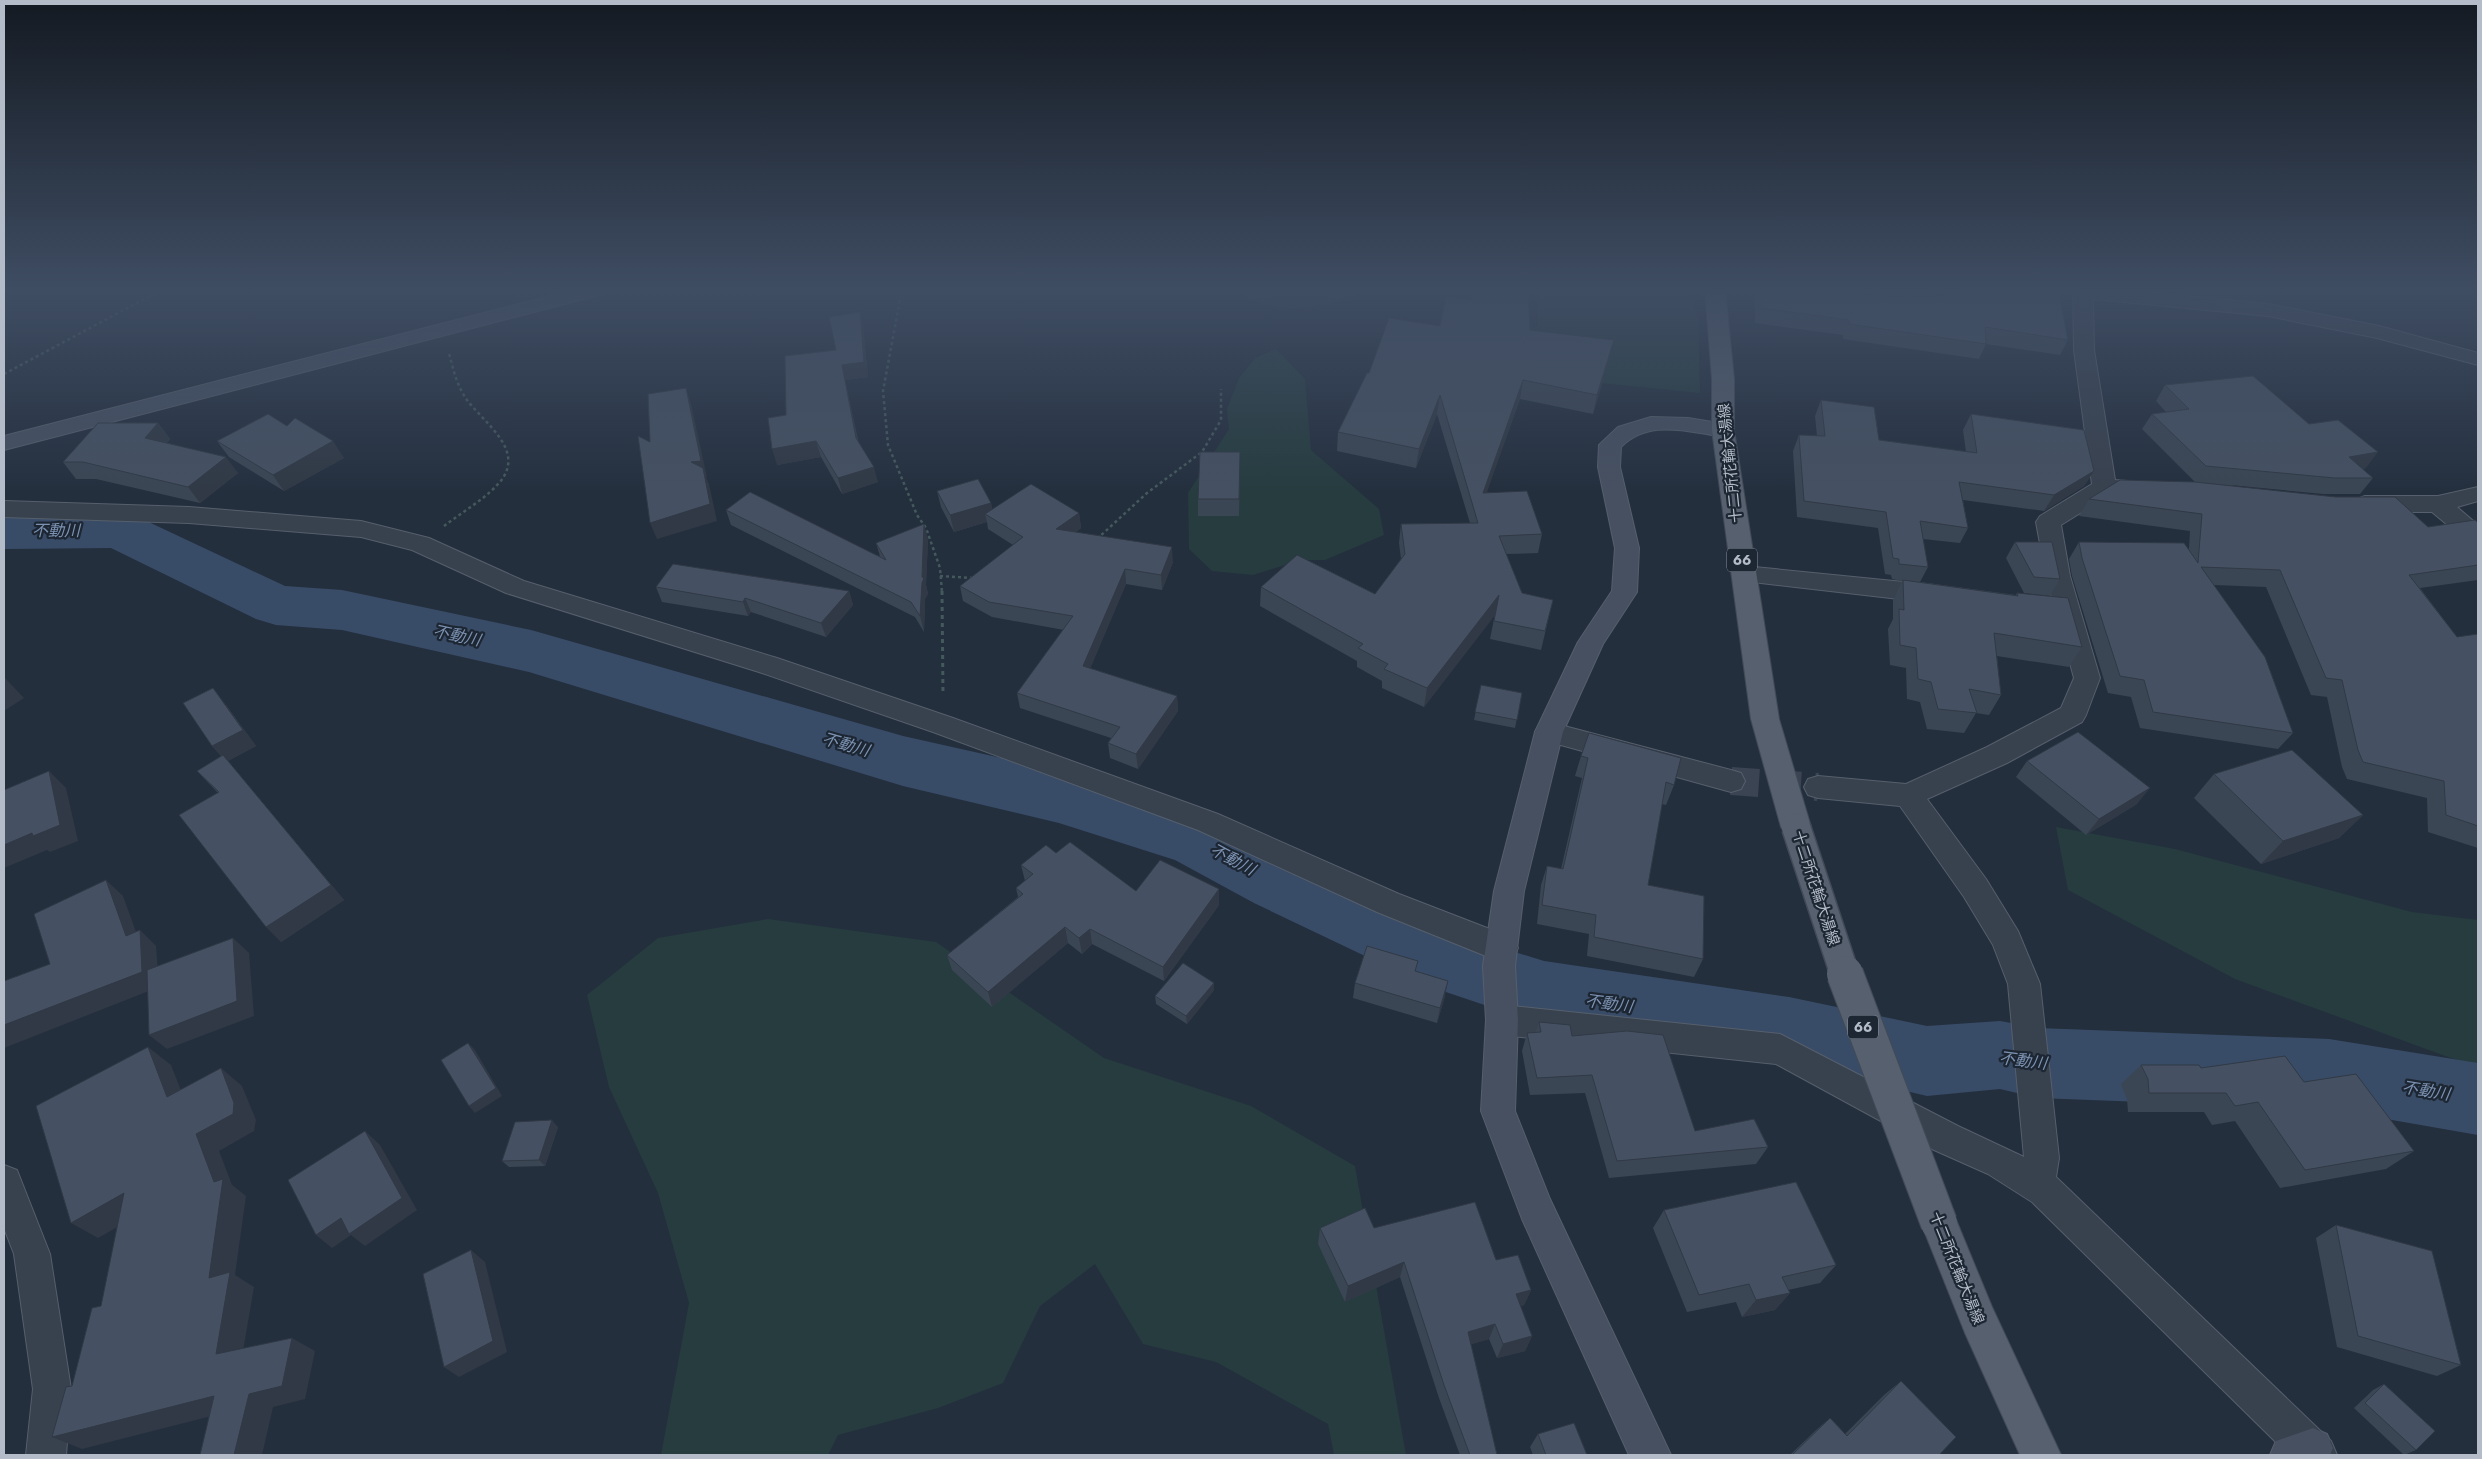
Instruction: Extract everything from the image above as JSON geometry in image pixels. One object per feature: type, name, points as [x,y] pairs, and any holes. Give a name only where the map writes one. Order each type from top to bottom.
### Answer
[{"type":"main road","name":"十二所花輪大湯線","points":[[1721,357],[1724,430],[1765,719],[1796,827],[1824,917],[1878,1069],[1978,1320],[2041,1455]]},
{"type":"street","points":[[4,443],[333,357]]},
{"type":"street","points":[[2085,357],[2104,487]]},
{"type":"street","points":[[1651,1455],[1639,1434],[1535,1207],[1498,1111],[1501,984],[1509,891],[1549,732],[1591,642],[1624,592],[1627,548],[1609,467],[1610,445],[1626,431],[1650,424],[1681,424],[1724,430]]},
{"type":"street","points":[[1818,787],[1908,795],[1997,755],[2072,715],[2087,678],[2058,576],[2048,522],[2104,487],[2166,489]]},
{"type":"street","points":[[2342,504],[2438,504],[2478,494]]},
{"type":"street","points":[[2438,504],[2478,537]]},
{"type":"street","points":[[4,509],[189,515],[361,529],[420,544],[514,587],[768,666],[943,726],[1208,822],[1388,903],[1501,984],[1780,1049],[1946,1138],[2000,1162],[2037,1184],[2307,1453]]},
{"type":"street","points":[[1744,574],[1960,597]]},
{"type":"street","points":[[2038,606],[2068,609]]},
{"type":"street","points":[[1549,732],[1731,781]]},
{"type":"street","points":[[1908,795],[1975,888],[2007,940],[2024,984],[2031,1033],[2042,1158],[2037,1184]]},
{"type":"street","points":[[4,1182],[32,1254],[52,1389],[46,1455]]},
{"type":"path","points":[[4,374],[35,357]]},
{"type":"path","points":[[420,544],[500,482],[510,465],[509,450],[466,399],[450,357]]},
{"type":"path","points":[[890,357],[883,391],[888,445],[917,515],[926,528],[940,568],[943,610],[943,726]]},
{"type":"path","points":[[1092,543],[1147,493],[1202,452],[1221,420],[1221,389]]},
{"type":"path","points":[[940,576],[978,579]]},
{"type":"green space","points":[[1284,357],[1305,379],[1311,450],[1379,509],[1384,535],[1325,560],[1301,560],[1253,575],[1212,571],[1189,549],[1188,493],[1229,429],[1227,409],[1239,378],[1255,358]]},
{"type":"green space","points":[[1522,357],[1699,357],[1700,393],[1560,379]]},
{"type":"green space","points":[[2056,827],[2175,849],[2412,912],[2478,920],[2478,1066],[2448,1057],[2235,979],[2068,890]]},
{"type":"green space","points":[[768,919],[936,942],[1104,1058],[1251,1106],[1355,1166],[1406,1455],[1334,1455],[1328,1424],[1216,1362],[1143,1344],[1095,1264],[1040,1306],[1003,1383],[938,1408],[838,1435],[828,1455],[661,1455],[689,1303],[658,1193],[609,1087],[587,995],[658,938]]},
{"type":"building","points":[[785,357],[864,357],[864,362],[842,365],[856,438],[874,467],[838,478],[816,441],[772,449],[768,418],[786,415]]},
{"type":"building","points":[[1375,357],[1609,357],[1597,395],[1523,380],[1483,493],[1527,491],[1542,534],[1499,536],[1522,593],[1553,600],[1545,631],[1494,621],[1499,595],[1427,688],[1384,669],[1388,664],[1358,648],[1363,644],[1261,587],[1297,555],[1375,594],[1405,554],[1401,524],[1478,523],[1440,395],[1419,449],[1338,432],[1367,373],[1369,373]]},
{"type":"building","points":[[2253,376],[2309,424],[2338,420],[2378,452],[2349,457],[2373,478],[2335,478],[2206,466],[2152,414],[2189,409],[2165,385]]},
{"type":"building","points":[[686,388],[701,461],[691,462],[703,468],[710,504],[650,523],[638,436],[650,442],[648,394]]},
{"type":"building","points":[[1821,400],[1874,407],[1879,440],[1977,453],[1971,414],[2084,430],[2094,471],[2054,495],[1959,482],[1968,528],[1920,521],[1928,567],[1899,564],[1899,559],[1893,558],[1886,512],[1804,501],[1799,435],[1825,436]]},
{"type":"building","points":[[268,414],[287,426],[295,418],[333,441],[273,475],[217,441]]},
{"type":"building","points":[[98,423],[158,423],[145,438],[226,457],[188,487],[83,462],[63,462]]},
{"type":"building","points":[[1200,452],[1240,452],[1239,499],[1198,499]]},
{"type":"building","points":[[978,479],[991,503],[950,515],[937,491]]},
{"type":"building","points":[[2120,480],[2195,482],[2336,497],[2395,497],[2428,527],[2475,520],[2478,523],[2478,565],[2409,575],[2457,637],[2478,634],[2478,826],[2446,815],[2444,781],[2363,762],[2358,750],[2342,680],[2326,678],[2280,570],[2201,567],[2265,657],[2293,733],[2153,712],[2144,680],[2120,676],[2082,558],[2079,542],[2184,543],[2198,563],[2202,514],[2089,499]]},
{"type":"building","points":[[1031,484],[1079,513],[1056,529],[1172,547],[1161,575],[1125,569],[1083,666],[1177,696],[1136,754],[1108,743],[1120,727],[1017,693],[1073,616],[989,602],[960,586],[1023,537],[985,514]]},
{"type":"building","points":[[750,492],[886,560],[876,543],[924,524],[922,577],[924,578],[920,616],[911,602],[726,510]]},
{"type":"building","points":[[2015,542],[2052,542],[2060,579],[2034,577]]},
{"type":"building","points":[[673,564],[849,591],[821,623],[745,598],[743,602],[656,587]]},
{"type":"building","points":[[1903,580],[2018,596],[2017,593],[2068,598],[2082,647],[1994,633],[2001,695],[1969,689],[1977,713],[1938,709],[1931,682],[1918,679],[1916,648],[1900,645],[1899,609],[1904,610]]},
{"type":"building","points":[[1481,685],[1522,693],[1517,720],[1475,712]]},
{"type":"building","points":[[213,688],[243,730],[212,746],[183,703]]},
{"type":"building","points":[[2078,732],[2150,788],[2099,819],[2027,761]]},
{"type":"building","points":[[1589,733],[1681,758],[1674,785],[1666,782],[1648,885],[1704,896],[1703,959],[1594,937],[1596,915],[1542,905],[1547,866],[1563,869],[1588,758],[1581,756]]},
{"type":"building","points":[[2292,750],[2363,815],[2283,841],[2214,774]]},
{"type":"building","points":[[223,755],[331,885],[266,927],[179,815],[219,792],[197,771]]},
{"type":"building","points":[[49,771],[60,825],[33,836],[32,833],[4,845],[4,790]]},
{"type":"building","points":[[1070,842],[1136,891],[1160,860],[1219,889],[1163,967],[1090,929],[1079,938],[1065,927],[988,992],[947,955],[1023,894],[1016,888],[1033,874],[1021,865],[1046,845],[1056,853]]},
{"type":"building","points":[[106,880],[126,936],[140,930],[142,972],[4,1025],[4,981],[50,964],[34,914]]},
{"type":"building","points":[[233,938],[237,1001],[149,1035],[147,970]]},
{"type":"building","points":[[1367,946],[1418,961],[1415,971],[1448,981],[1440,1008],[1355,983]]},
{"type":"building","points":[[1183,963],[1214,983],[1186,1016],[1155,996]]},
{"type":"building","points":[[1539,1022],[1570,1025],[1572,1036],[1627,1031],[1663,1035],[1695,1131],[1754,1119],[1768,1147],[1617,1161],[1592,1075],[1537,1078],[1527,1033],[1541,1032]]},
{"type":"building","points":[[468,1043],[496,1088],[469,1106],[441,1060]]},
{"type":"building","points":[[148,1047],[167,1097],[221,1068],[234,1103],[233,1114],[196,1134],[214,1182],[223,1179],[209,1278],[230,1272],[216,1354],[292,1338],[282,1386],[249,1394],[234,1455],[200,1455],[214,1396],[52,1437],[66,1387],[72,1386],[92,1308],[101,1306],[124,1193],[71,1223],[36,1106]]},
{"type":"building","points":[[2285,1056],[2304,1082],[2356,1074],[2414,1151],[2305,1170],[2258,1102],[2235,1106],[2226,1093],[2149,1093],[2148,1079],[2141,1065],[2199,1065],[2201,1068]]},
{"type":"building","points":[[552,1120],[539,1160],[502,1161],[515,1122]]},
{"type":"building","points":[[365,1131],[402,1198],[349,1234],[341,1218],[316,1235],[288,1180]]},
{"type":"building","points":[[1796,1182],[1836,1265],[1782,1277],[1790,1293],[1756,1300],[1749,1284],[1699,1295],[1664,1210]]},
{"type":"building","points":[[1475,1202],[1496,1260],[1518,1255],[1531,1290],[1516,1294],[1532,1336],[1503,1344],[1495,1324],[1468,1332],[1497,1455],[1470,1455],[1444,1385],[1404,1262],[1348,1286],[1320,1228],[1365,1208],[1374,1228]]},
{"type":"building","points":[[2336,1225],[2432,1251],[2461,1365],[2358,1336]]},
{"type":"building","points":[[471,1250],[493,1341],[444,1367],[423,1274]]},
{"type":"building","points":[[1901,1381],[1956,1437],[1939,1455],[1792,1455],[1830,1418],[1847,1436]]},
{"type":"building","points":[[2384,1384],[2435,1431],[2416,1450],[2365,1403]]},
{"type":"building","points":[[1574,1423],[1587,1455],[1546,1455],[1538,1434]]},
{"type":"waterway","name":"不動川","points":[[4,531],[119,530],[276,605],[342,610],[531,651],[903,761],[1059,797],[1197,840],[1278,883],[1453,964],[1544,993],[1789,1030],[1927,1061],[2000,1055],[2038,1063],[2329,1074],[2478,1099]]},
{"type":"tunnel","points":[[1731,781],[1818,787]]}]
